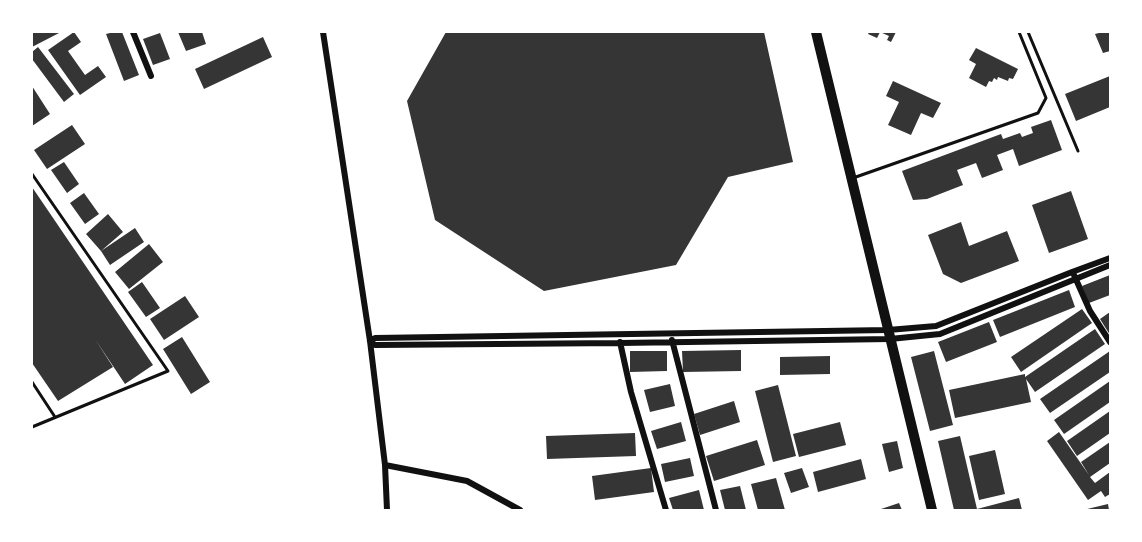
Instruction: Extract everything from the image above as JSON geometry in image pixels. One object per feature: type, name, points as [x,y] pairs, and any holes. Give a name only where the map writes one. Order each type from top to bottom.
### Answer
[{"type":"main road","points":[[816,32],[932,510]]},
{"type":"street","points":[[133,32],[151,76]]},
{"type":"street","points":[[323,32],[370,341],[385,465],[387,510]]},
{"type":"street","points":[[370,341],[375,338],[670,334],[940,334],[1110,258]]},
{"type":"street","points":[[1074,275],[1110,265]]},
{"type":"street","points":[[1074,275],[1090,311],[1110,342]]},
{"type":"street","points":[[670,334],[716,510]]},
{"type":"street","points":[[370,341],[375,345],[620,343],[889,334]]},
{"type":"street","points":[[619,335],[631,392],[666,510]]},
{"type":"street","points":[[385,465],[467,481],[520,510]]},
{"type":"lane","points":[[852,179],[1038,113],[1046,98],[1019,32]]},
{"type":"lane","points":[[1028,32],[1078,151]]},
{"type":"lane","points":[[32,174],[168,370],[32,427]]},
{"type":"lane","points":[[32,382],[55,417]]},
{"type":"building","points":[[32,32],[61,32],[32,47]]},
{"type":"building","points":[[74,32],[81,42],[68,51],[85,75],[98,66],[106,77],[80,95],[48,50]]},
{"type":"building","points":[[122,32],[139,75],[124,81],[106,34]]},
{"type":"building","points":[[178,32],[202,32],[206,44],[186,51]]},
{"type":"building","points":[[446,32],[764,32],[793,162],[728,177],[676,265],[544,291],[435,220],[407,101]]},
{"type":"building","points":[[869,32],[880,32],[877,38],[868,34]]},
{"type":"building","points":[[880,32],[896,32],[891,42],[887,40],[889,36]]},
{"type":"building","points":[[1110,32],[1110,51],[1103,53],[1095,34]]},
{"type":"building","points":[[160,33],[170,59],[153,65],[143,39]]},
{"type":"building","points":[[263,37],[272,57],[204,89],[195,69]]},
{"type":"building","points":[[38,47],[74,94],[64,102],[32,59],[32,52]]},
{"type":"building","points":[[976,48],[1018,69],[1013,79],[1009,78],[1008,81],[998,77],[997,80],[994,78],[986,87],[969,78],[976,64],[969,60]]},
{"type":"building","points":[[1110,76],[1110,107],[1076,121],[1065,94]]},
{"type":"building","points":[[893,81],[941,103],[933,118],[921,113],[911,135],[888,125],[899,102],[886,96]]},
{"type":"building","points":[[32,86],[50,114],[32,126]]},
{"type":"building","points":[[1051,120],[1062,150],[1019,166],[1013,149],[997,155],[1003,170],[982,178],[976,163],[957,170],[963,185],[927,199],[913,200],[902,171],[1001,134],[1003,139],[1020,133],[1022,137],[1033,133],[1031,127]]},
{"type":"building","points":[[72,125],[85,144],[47,169],[34,150]]},
{"type":"building","points":[[64,162],[79,184],[67,193],[51,170]]},
{"type":"building","points":[[32,187],[153,365],[125,384],[95,339],[113,367],[58,401],[32,363]]},
{"type":"building","points":[[1071,191],[1088,239],[1049,253],[1032,205]]},
{"type":"building","points":[[84,193],[99,214],[85,224],[70,203]]},
{"type":"building","points":[[108,214],[123,232],[101,251],[86,234]]},
{"type":"building","points":[[961,222],[969,246],[1007,231],[1019,261],[961,283],[943,274],[928,235]]},
{"type":"building","points":[[135,228],[144,242],[110,265],[101,251]]},
{"type":"building","points":[[149,244],[163,262],[129,289],[115,272]]},
{"type":"building","points":[[1110,275],[1110,295],[1089,303],[1082,286]]},
{"type":"building","points":[[142,282],[160,308],[146,317],[128,292]]},
{"type":"building","points":[[1069,290],[1075,307],[1000,337],[993,320]]},
{"type":"building","points":[[185,296],[199,317],[164,340],[150,319]]},
{"type":"building","points":[[1082,309],[1092,323],[1021,372],[1011,357]]},
{"type":"building","points":[[1110,312],[1110,335],[1100,319]]},
{"type":"building","points":[[989,322],[997,342],[946,362],[938,342]]},
{"type":"building","points":[[1095,329],[1105,344],[1035,392],[1026,379],[1031,402],[955,418],[949,390],[1025,374],[1025,377]]},
{"type":"building","points":[[182,337],[210,382],[191,394],[163,349]]},
{"type":"building","points":[[741,350],[741,371],[683,372],[682,351]]},
{"type":"building","points":[[630,351],[667,351],[667,371],[630,372]]},
{"type":"building","points":[[934,351],[953,425],[930,431],[911,357]]},
{"type":"building","points":[[1110,351],[1110,372],[1050,413],[1040,399]]},
{"type":"building","points":[[830,356],[830,374],[780,375],[780,357]]},
{"type":"building","points":[[1110,381],[1110,402],[1064,434],[1054,420]]},
{"type":"building","points":[[670,384],[675,406],[650,412],[644,390]]},
{"type":"building","points":[[778,385],[796,456],[773,462],[755,391]]},
{"type":"building","points":[[734,401],[740,422],[700,435],[694,414]]},
{"type":"building","points":[[1110,411],[1110,433],[1077,456],[1067,441]]},
{"type":"building","points":[[681,422],[686,441],[657,449],[651,431]]},
{"type":"building","points":[[840,422],[846,445],[799,457],[793,434]]},
{"type":"building","points":[[1059,432],[1089,475],[1081,462],[1110,442],[1110,463],[1090,477],[1095,483],[1110,472],[1110,494],[1105,497],[1101,491],[1088,500],[1047,441]]},
{"type":"building","points":[[635,433],[636,456],[547,459],[546,436]]},
{"type":"building","points":[[960,436],[977,509],[1019,498],[1022,510],[954,510],[938,441]]},
{"type":"building","points":[[757,440],[765,465],[714,481],[706,456]]},
{"type":"building","points":[[897,441],[903,468],[889,472],[882,444]]},
{"type":"building","points":[[995,450],[1005,494],[979,500],[969,456]]},
{"type":"building","points":[[690,458],[694,476],[665,482],[661,464]]},
{"type":"building","points":[[861,459],[866,479],[818,492],[813,472]]},
{"type":"building","points":[[651,468],[654,492],[595,500],[592,476]]},
{"type":"building","points":[[802,468],[809,487],[791,493],[784,473]]},
{"type":"building","points":[[776,478],[785,510],[758,510],[751,484]]},
{"type":"building","points":[[740,486],[746,510],[725,510],[720,490]]},
{"type":"building","points":[[699,490],[704,510],[673,510],[669,498]]},
{"type":"building","points":[[899,503],[902,510],[878,510]]},
{"type":"building","points":[[1108,504],[1109,510],[1083,510]]}]
